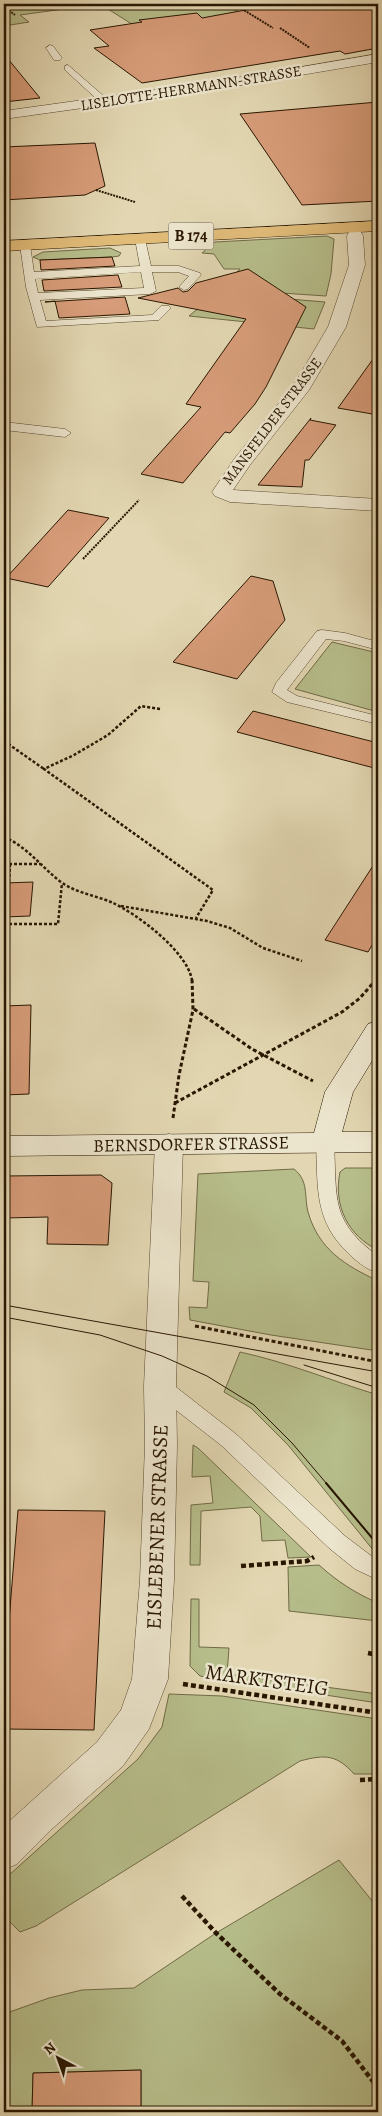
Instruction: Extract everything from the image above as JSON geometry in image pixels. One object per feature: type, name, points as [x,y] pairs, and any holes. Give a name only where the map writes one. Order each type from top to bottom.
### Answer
[{"type":"main road","name":"B 174","points":[[4,246],[378,226]]},
{"type":"street","name":"LISELOTTE-HERRMANN-STRASSE","points":[[4,115],[212,86],[378,58]]},
{"type":"street","name":"MANSFELDER STRASSE","points":[[355,236],[357,265],[337,327],[310,374],[222,489],[223,494],[230,496],[378,505]]},
{"type":"street","points":[[325,1143],[339,1092],[378,1030]]},
{"type":"street","name":"BERNSDORFER STRASSE","points":[[4,1146],[378,1142]]},
{"type":"street","name":"EISLEBENER STRASSE","points":[[4,1852],[40,1816],[110,1754],[136,1718],[150,1679],[157,1580],[161,1445],[160,1386],[169,1144]]},
{"type":"lane","points":[[50,48],[57,58]]},
{"type":"lane","points":[[68,68],[104,102]]},
{"type":"lane","points":[[140,239],[146,270]]},
{"type":"lane","points":[[25,245],[30,282],[41,325],[154,318],[165,308]]},
{"type":"lane","points":[[30,282],[146,270],[179,269],[196,275],[184,287]]},
{"type":"lane","points":[[30,282],[146,270]]},
{"type":"lane","points":[[4,426],[65,433]]},
{"type":"lane","points":[[378,646],[345,637],[322,634],[279,692],[292,699],[378,720]]},
{"type":"lane","points":[[325,1143],[328,1210],[336,1230],[358,1252],[378,1266]]},
{"type":"lane","points":[[160,1386],[229,1440],[337,1542],[363,1563],[378,1571]]},
{"type":"path","points":[[234,4],[273,28]]},
{"type":"path","points":[[4,7],[15,15]]},
{"type":"path","points":[[96,190],[135,202]]},
{"type":"path","points":[[83,559],[138,500]]},
{"type":"path","points":[[44,769],[74,755],[108,735],[141,706],[160,709]]},
{"type":"path","points":[[4,741],[213,890],[196,918]]},
{"type":"path","points":[[4,837],[21,845],[62,883],[81,892],[116,904],[196,918],[230,928],[263,948],[302,961]]},
{"type":"path","points":[[4,864],[40,864]]},
{"type":"path","points":[[9,882],[10,864]]},
{"type":"path","points":[[4,924],[58,924],[62,883]]},
{"type":"path","points":[[116,904],[136,916],[179,954],[190,971],[194,1009],[180,1069],[169,1144]]},
{"type":"path","points":[[175,1104],[342,1012],[360,998],[374,982]]},
{"type":"path","points":[[194,1009],[229,1035],[299,1075],[339,1092]]},
{"type":"path","points":[[186,1324],[378,1362]]},
{"type":"path","points":[[241,1566],[307,1561],[337,1542]]},
{"type":"path","points":[[368,1653],[378,1654]]},
{"type":"path","name":"MARKTSTEIG","points":[[150,1679],[378,1713]]},
{"type":"path","points":[[360,1780],[378,1779]]},
{"type":"path","points":[[182,1896],[216,1933],[280,1994],[342,2041],[378,2088]]},
{"type":"green space","points":[[4,4],[100,4],[20,15],[29,22],[4,26]]},
{"type":"green space","points":[[100,4],[225,4],[249,18],[146,33]]},
{"type":"green space","points":[[327,236],[334,239],[331,274],[326,296],[266,292],[265,297],[325,302],[314,329],[189,316],[217,293],[240,269],[224,269],[214,254],[202,253],[215,242]]},
{"type":"green space","points":[[110,248],[121,253],[119,256],[112,257],[40,260],[33,257],[43,252]]},
{"type":"green space","points":[[332,642],[378,653],[378,712],[295,689]]},
{"type":"green space","points":[[345,1168],[375,1168],[378,1204],[378,1250],[358,1237],[345,1218],[341,1207],[338,1184],[340,1172]]},
{"type":"green space","points":[[294,1169],[304,1184],[308,1212],[319,1237],[344,1262],[378,1281],[378,1351],[271,1335],[190,1320],[189,1307],[207,1308],[209,1282],[193,1281],[198,1174]]},
{"type":"green space","points":[[240,1352],[292,1366],[378,1395],[378,1556],[288,1445],[251,1408],[224,1392]]},
{"type":"green space","points":[[193,1445],[311,1557],[288,1558],[285,1540],[262,1541],[260,1516],[251,1507],[201,1511],[200,1565],[190,1565],[191,1505],[213,1503],[210,1476],[192,1477]]},
{"type":"green space","points":[[319,1565],[347,1587],[378,1603],[378,1621],[289,1611],[288,1567]]},
{"type":"green space","points":[[191,1599],[199,1599],[199,1647],[229,1648],[227,1674],[378,1694],[378,1703],[200,1676],[190,1666]]},
{"type":"green space","points":[[169,1694],[222,1696],[378,1719],[378,1774],[354,1774],[342,1763],[324,1757],[300,1761],[36,1926],[20,1932],[4,1916],[4,1888],[8,1876],[138,1759],[162,1727]]},
{"type":"green space","points":[[339,1860],[378,1908],[378,2112],[141,2112],[141,2070],[33,2073],[32,2112],[4,2112],[4,2014],[49,1998],[82,1990],[134,1988],[216,1933]]},
{"type":"building","points":[[278,4],[378,4],[378,48],[345,54],[340,51],[142,83],[94,48],[109,46],[90,30],[142,22],[139,20],[197,13],[202,18]]},
{"type":"building","points":[[4,54],[40,98],[4,102]]},
{"type":"building","points":[[378,102],[378,201],[302,205],[240,114]]},
{"type":"building","points":[[95,143],[105,186],[85,195],[4,200],[4,147]]},
{"type":"building","points":[[112,257],[115,266],[41,270],[40,260]]},
{"type":"building","points":[[248,269],[306,307],[266,387],[255,404],[230,433],[225,432],[183,483],[141,474],[201,407],[186,404],[246,319],[138,298],[178,288],[183,292],[188,291],[196,283]]},
{"type":"building","points":[[118,275],[122,287],[44,291],[42,280]]},
{"type":"building","points":[[125,297],[130,314],[59,318],[55,301]]},
{"type":"building","points":[[378,352],[378,415],[338,408]]},
{"type":"building","points":[[311,418],[310,420],[336,425],[309,460],[305,460],[302,487],[258,485]]},
{"type":"building","points":[[68,510],[109,518],[48,587],[6,578]]},
{"type":"building","points":[[251,576],[273,581],[285,620],[237,679],[173,662]]},
{"type":"building","points":[[253,711],[378,743],[378,769],[237,732]]},
{"type":"building","points":[[378,858],[378,935],[368,952],[325,940]]},
{"type":"building","points":[[33,882],[30,916],[4,917],[4,883]]},
{"type":"building","points":[[31,1005],[29,1094],[4,1095],[4,1006]]},
{"type":"building","points":[[101,1175],[112,1183],[108,1245],[47,1244],[48,1217],[4,1218],[4,1176]]},
{"type":"building","points":[[18,1510],[105,1511],[94,1730],[4,1729],[4,1682]]},
{"type":"building","points":[[141,2070],[141,2112],[32,2112],[33,2073]]},
{"type":"tram line","points":[[4,1305],[378,1372]]},
{"type":"tram line","points":[[4,1317],[100,1335],[162,1356],[207,1376],[254,1405],[292,1443],[327,1484]]},
{"type":"tram line","points":[[304,1365],[378,1388]]},
{"type":"tram line","points":[[326,1483],[378,1545]]}]
